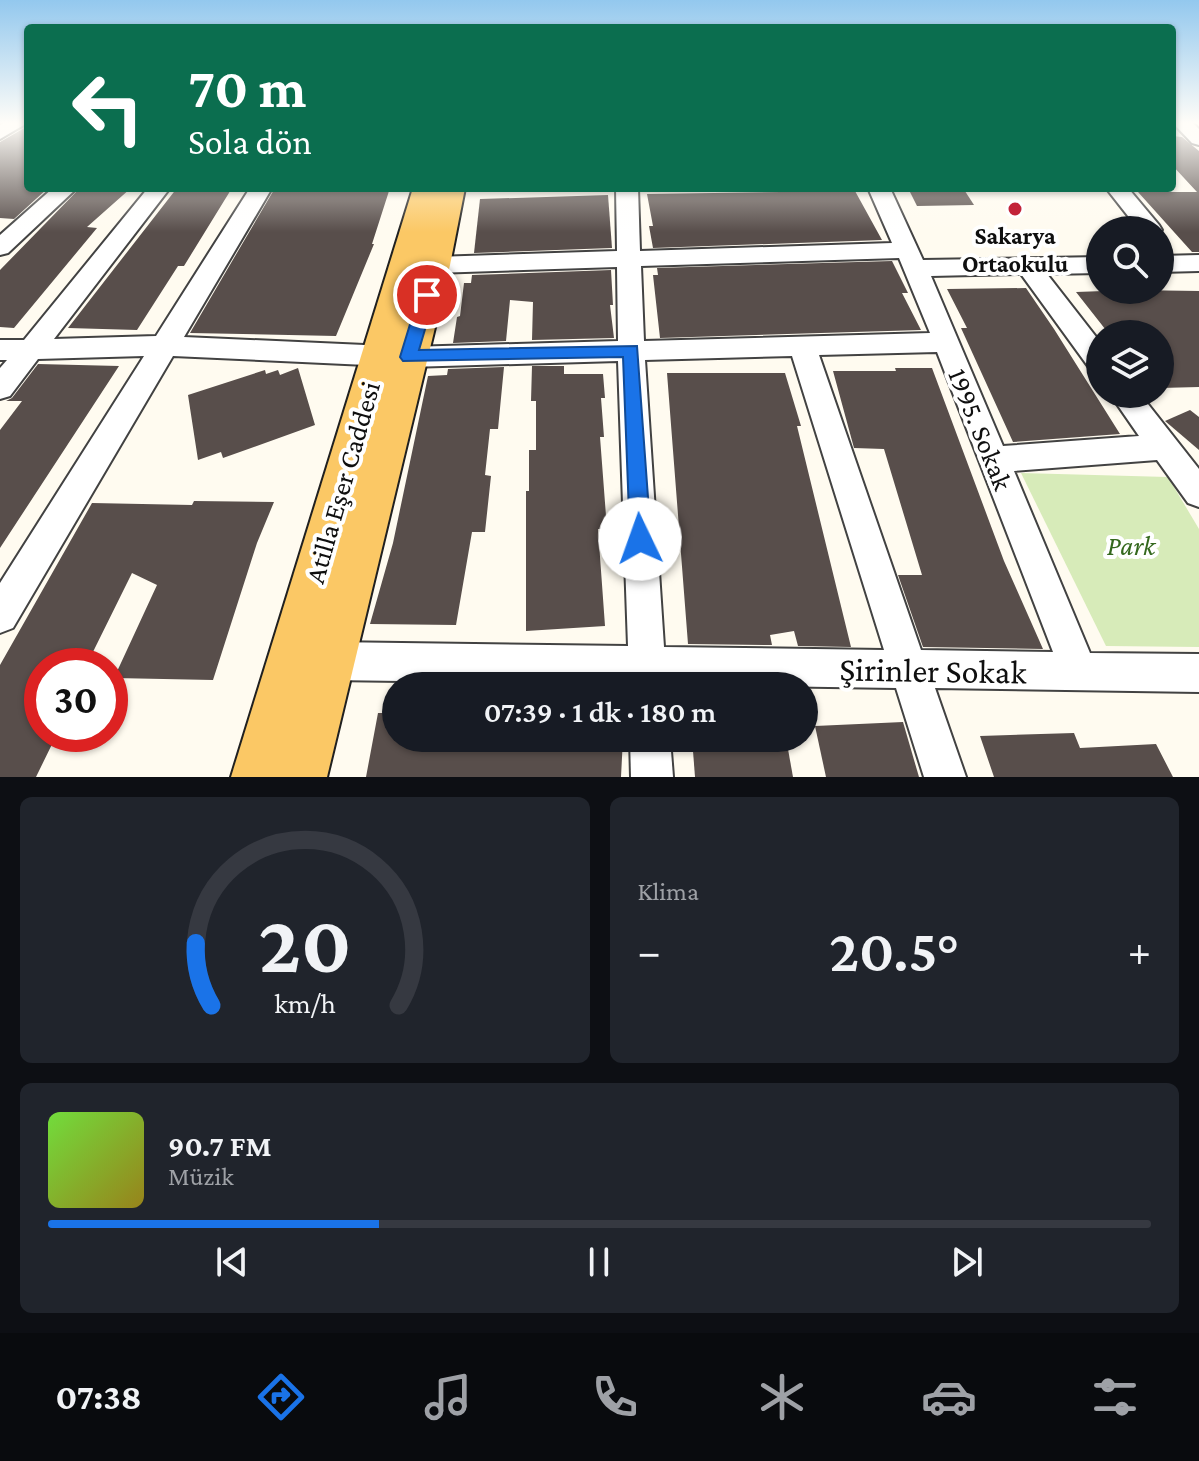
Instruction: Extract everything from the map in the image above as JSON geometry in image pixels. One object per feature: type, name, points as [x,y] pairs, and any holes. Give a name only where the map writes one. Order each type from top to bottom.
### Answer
[{"type":"main road","name":"Atilla Eşer Caddesi","points":[[300,777],[330,661],[426,192]]},
{"type":"main road","name":"Atilla Eşer Caddesi","points":[[258,777],[394,356],[435,265],[450,192]]},
{"type":"street","points":[[0,248],[10,228],[60,192]]},
{"type":"street","points":[[0,388],[156,192]]},
{"type":"street","points":[[0,615],[259,192]]},
{"type":"street","points":[[627,192],[631,351],[647,672]]},
{"type":"street","name":"1995. Sokak","points":[[881,192],[946,342],[1079,672]]},
{"type":"street","points":[[1120,192],[1140,216]]},
{"type":"street","points":[[435,265],[629,259],[911,259],[1028,266],[1086,265]]},
{"type":"street","points":[[1028,266],[1086,343]]},
{"type":"street","points":[[0,350],[164,346],[394,356],[946,342]]},
{"type":"street","points":[[802,346],[945,777]]},
{"type":"street","points":[[1135,408],[1199,493]]},
{"type":"street","points":[[994,460],[1164,447]]},
{"type":"street","name":"Şirinler Sokak","points":[[330,661],[562,672]]},
{"type":"street","name":"Şirinler Sokak","points":[[818,672],[1199,673]]},
{"type":"street","points":[[651,752],[652,777]]},
{"type":"green space","name":"Park","points":[[1021,473],[1168,477],[1199,529],[1199,647],[1106,646]]},
{"type":"building","points":[[0,159],[24,159],[24,192],[44,192],[14,219],[0,218]]},
{"type":"building","points":[[1176,159],[1199,159],[1199,252],[1192,252],[1174,232],[1174,216],[1160,216],[1138,192],[1197,192],[1176,169]]},
{"type":"building","points":[[76,192],[126,192],[87,227],[97,228],[14,328],[0,327],[0,270]]},
{"type":"building","points":[[174,192],[230,192],[184,266],[178,266],[137,330],[68,328]]},
{"type":"building","points":[[273,192],[389,192],[374,244],[336,336],[190,333]]},
{"type":"building","points":[[856,192],[882,240],[653,248],[649,226],[653,226],[647,194]]},
{"type":"building","points":[[910,192],[966,192],[974,205],[917,206]]},
{"type":"building","points":[[608,195],[612,248],[474,253],[480,199]]},
{"type":"building","points":[[892,261],[908,293],[902,293],[921,330],[660,338],[653,275],[658,275],[657,268]]},
{"type":"building","points":[[611,270],[613,305],[610,305],[614,338],[532,340],[533,302],[510,300],[506,341],[453,343],[464,283],[471,283],[472,275]]},
{"type":"building","points":[[1026,288],[1086,380],[1086,408],[1104,408],[1120,434],[1013,442],[961,328],[967,328],[947,289]]},
{"type":"building","points":[[1174,291],[1199,291],[1199,387],[1174,388],[1174,320],[1098,320],[1076,292],[1086,292],[1086,304],[1174,304]]},
{"type":"building","points":[[38,364],[119,366],[0,548],[0,430],[22,401],[6,401],[12,398]]},
{"type":"building","points":[[532,366],[564,366],[564,374],[603,374],[604,437],[600,437],[607,529],[598,529],[605,626],[526,631],[526,491],[529,491],[529,450],[536,450],[536,401],[531,401]]},
{"type":"building","points":[[504,367],[498,429],[490,429],[485,475],[491,476],[485,532],[472,532],[456,625],[370,624],[393,543],[428,376],[447,375],[448,369]]},
{"type":"building","points":[[298,368],[315,425],[223,458],[221,452],[198,460],[188,395],[265,370],[266,374],[278,370],[280,375]]},
{"type":"building","points":[[895,368],[932,368],[1004,561],[1043,649],[923,647],[898,575],[922,575],[884,449],[854,448],[833,371],[896,371]]},
{"type":"building","points":[[667,373],[785,373],[801,426],[797,426],[851,647],[798,646],[794,631],[770,635],[772,645],[688,644]]},
{"type":"building","points":[[1190,410],[1199,417],[1199,450],[1165,421]]},
{"type":"building","points":[[194,501],[274,502],[257,543],[213,680],[128,678],[128,648],[157,585],[132,573],[95,648],[24,648],[24,752],[48,752],[36,777],[0,777],[0,665],[92,503],[192,505]]},
{"type":"building","points":[[378,713],[382,713],[382,752],[622,752],[621,777],[366,777]]},
{"type":"building","points":[[903,722],[919,777],[826,777],[818,726]]},
{"type":"building","points":[[1074,733],[1080,748],[1156,744],[1173,777],[994,777],[980,736]]},
{"type":"building","points":[[693,752],[789,752],[793,777],[695,777]]},
{"type":"place","name":"Sakarya Ortaokulu","points":[[1015,209]]},
{"type":"route","points":[[427,295],[409,357],[631,351],[640,539]]}]
